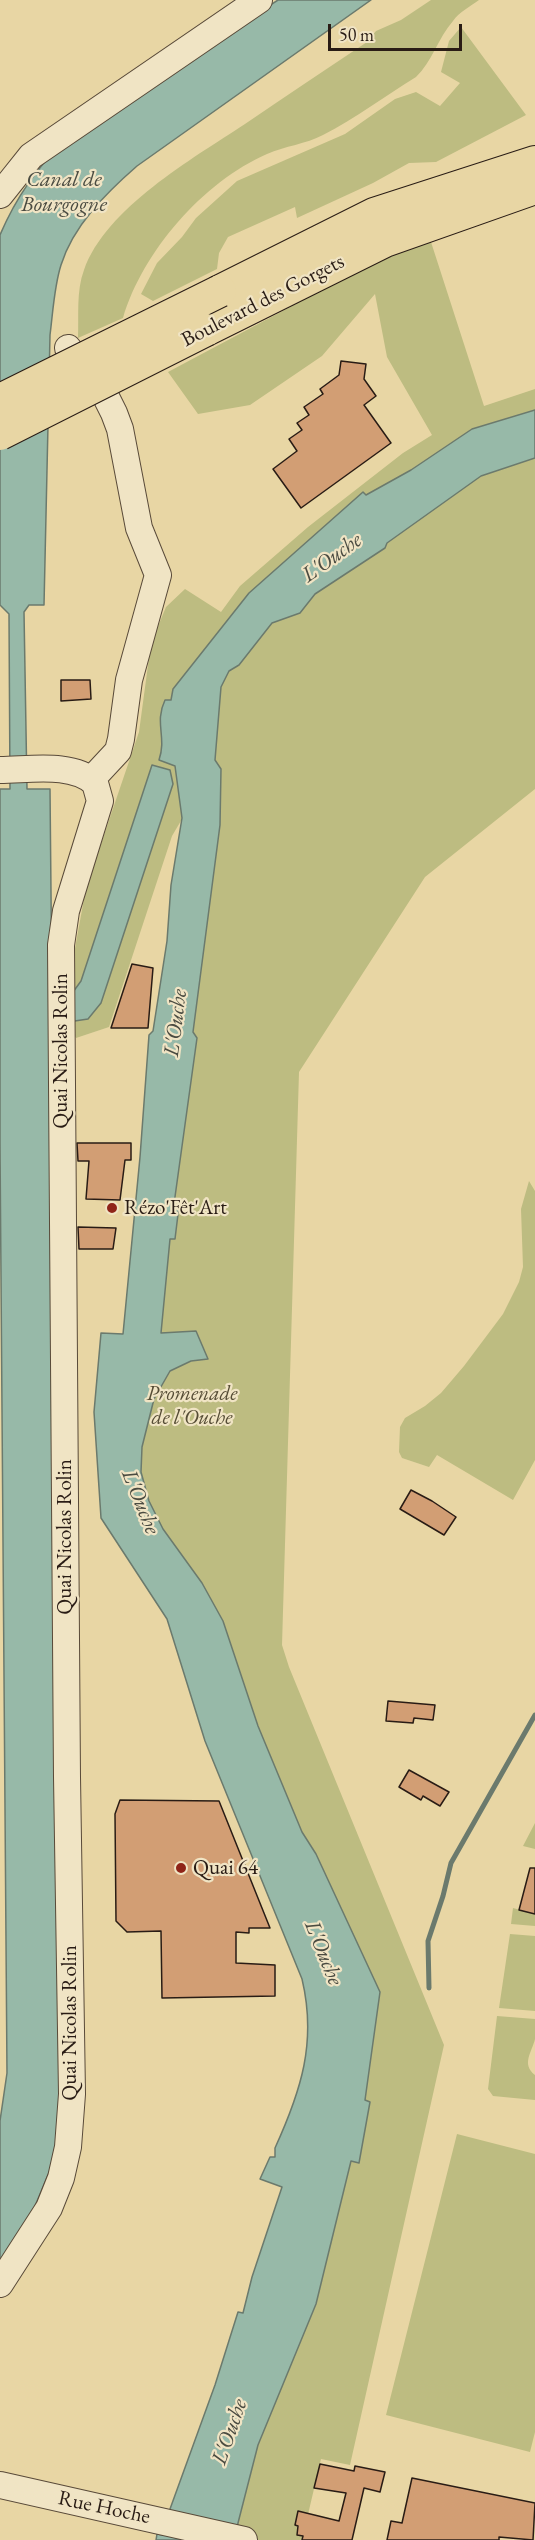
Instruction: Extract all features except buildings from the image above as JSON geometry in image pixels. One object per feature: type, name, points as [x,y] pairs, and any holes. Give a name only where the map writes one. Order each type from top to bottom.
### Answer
[{"type":"main road","name":"Boulevard des Gorgets","points":[[0,400],[374,214],[535,162]]},
{"type":"main road","name":"Boulevard des Gorgets","points":[[0,434],[385,241],[535,188]]},
{"type":"street","points":[[0,194],[31,156],[259,0]]},
{"type":"street","points":[[0,770],[53,770],[80,774],[91,780],[118,751],[131,670],[158,575],[139,528],[120,429],[114,412],[106,397],[68,348]]},
{"type":"street","name":"Quai Nicolas Rolin","points":[[0,2284],[56,2193],[66,2163],[72,2094],[67,1765],[61,945],[66,911],[100,801],[98,788],[91,780]]},
{"type":"street","name":"Rue Hoche","points":[[0,2485],[244,2540]]},
{"type":"green space","points":[[431,0],[479,0],[456,18],[416,77],[323,135],[267,154],[243,166],[220,182],[178,221],[160,244],[132,293],[123,318],[78,338],[79,295],[84,270],[95,247],[111,226],[131,206],[177,169],[367,42],[376,31],[401,20]]},
{"type":"green space","points":[[461,27],[526,115],[436,162],[409,163],[373,183],[297,218],[295,207],[228,237],[219,253],[217,269],[153,301],[141,294],[157,263],[182,237],[196,218],[237,181],[345,134],[395,99],[416,92],[440,106],[460,83],[441,72],[449,41]]},
{"type":"green space","name":"Promenade de l'Ouche","points":[[431,242],[484,406],[535,389],[535,789],[425,877],[299,1072],[282,1645],[444,2045],[350,2465],[321,2459],[302,2540],[156,2540],[157,2534],[163,2535],[164,2533],[170,2509],[215,2385],[238,2312],[243,2313],[252,2277],[282,2187],[260,2179],[270,2157],[275,2157],[275,2148],[299,2086],[304,2066],[308,2024],[302,1979],[205,1741],[167,1619],[101,1518],[94,1412],[101,1333],[123,1334],[149,1035],[153,1031],[167,941],[171,885],[182,819],[172,836],[109,1027],[76,1038],[68,1026],[67,992],[86,888],[139,732],[151,643],[166,607],[185,589],[221,612],[240,586],[308,527],[403,453],[432,435],[387,357],[375,294],[322,356],[250,405],[198,414],[168,372],[384,257]]},
{"type":"green space","points":[[529,1181],[535,1191],[535,1460],[513,1500],[437,1455],[429,1467],[402,1458],[399,1452],[400,1427],[405,1418],[441,1393],[503,1314],[519,1282],[523,1267],[521,1209]]},
{"type":"green space","points":[[535,1823],[535,1849],[523,1846]]},
{"type":"green space","points":[[513,1908],[535,1914],[535,1926],[511,1924]]},
{"type":"green space","points":[[510,1934],[535,1936],[535,2011],[499,2008]]},
{"type":"green space","points":[[497,2016],[535,2019],[535,2039],[528,2062],[535,2075],[535,2100],[493,2096],[488,2089]]},
{"type":"green space","points":[[457,2134],[535,2154],[535,2432],[530,2452],[386,2415]]},
{"type":"water","name":"Canal de Bourgogne","points":[[278,0],[371,0],[125,176],[102,199],[74,237],[61,265],[54,300],[50,335],[44,605],[29,605],[24,612],[27,789],[50,789],[52,997],[68,999],[81,981],[152,765],[170,770],[173,784],[101,1003],[88,1019],[68,1022],[62,2086],[55,2158],[30,2218],[0,2267],[0,2121],[7,2073],[0,1144],[0,789],[10,789],[9,614],[0,605],[0,235],[28,184],[65,138]]},
{"type":"water","name":"L'Ouche","points":[[535,410],[535,458],[481,476],[387,543],[385,548],[315,594],[300,613],[272,623],[239,665],[229,671],[221,687],[215,760],[221,769],[220,825],[193,1032],[197,1038],[174,1204],[179,1206],[175,1239],[170,1239],[161,1333],[196,1331],[208,1359],[191,1361],[170,1371],[154,1399],[142,1447],[141,1472],[149,1501],[163,1529],[202,1583],[223,1621],[258,1726],[302,1832],[316,1854],[380,1992],[365,2100],[370,2102],[359,2163],[351,2161],[316,2304],[258,2445],[235,2540],[156,2540],[157,2534],[163,2535],[164,2533],[170,2509],[215,2385],[238,2312],[243,2313],[252,2277],[282,2187],[260,2179],[270,2157],[275,2157],[275,2148],[299,2086],[304,2066],[308,2024],[302,1979],[205,1741],[167,1619],[101,1518],[94,1412],[101,1333],[123,1334],[149,1035],[153,1031],[167,941],[171,885],[182,818],[175,766],[159,760],[162,744],[160,723],[162,708],[165,700],[171,700],[173,689],[249,593],[363,492],[366,495],[411,470],[472,429]]},
{"type":"waterway","points":[[429,1988],[428,1941],[451,1863],[535,1715]]},
{"type":"place","name":"Rézo'Fêt'Art","points":[[112,1208]]},
{"type":"place","name":"Quai 64","points":[[181,1868]]}]
